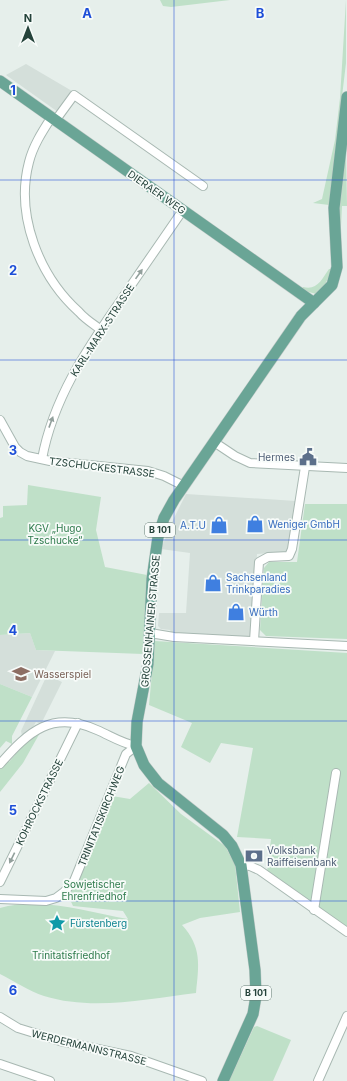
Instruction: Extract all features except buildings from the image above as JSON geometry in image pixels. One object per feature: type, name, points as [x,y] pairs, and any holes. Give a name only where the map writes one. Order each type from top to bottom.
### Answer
[{"type":"main road","name":"DIERAER WEG","points":[[0,81],[314,303]]},
{"type":"main road","name":"B 101","points":[[342,251],[334,208],[347,97]]},
{"type":"main road","name":"GROSSENHAINER STRASSE","points":[[223,1081],[253,1014],[256,996],[255,970],[241,865],[232,846],[223,835],[158,783],[144,765],[136,746],[137,722],[146,681],[152,580],[158,537],[164,518],[214,442],[297,322],[332,284],[342,251]]},
{"type":"street","points":[[100,330],[78,312],[60,290],[44,267],[30,230],[26,196],[26,175],[29,161],[38,139],[74,95],[203,186]]},
{"type":"street","name":"KARL-MARX-STRASSE","points":[[42,459],[48,430],[68,382],[100,330],[183,210]]},
{"type":"street","name":"TZSCHUCKESTRASSE","points":[[0,420],[20,452],[42,459],[148,471],[164,476],[184,486]]},
{"type":"street","points":[[214,442],[235,456],[250,463],[347,468]]},
{"type":"street","points":[[254,641],[259,562],[268,557],[289,556],[292,549],[305,467]]},
{"type":"street","points":[[150,633],[174,637],[347,646]]},
{"type":"street","points":[[0,764],[16,745],[38,728],[54,722],[78,722],[98,730],[122,743],[136,746]]},
{"type":"street","name":"KOHROCKSTRASSE","points":[[0,882],[78,722]]},
{"type":"street","name":"TRINITATISKIRCHWEG","points":[[0,899],[46,901],[56,898],[70,886],[82,864],[126,754],[136,746]]},
{"type":"street","points":[[314,910],[336,773]]},
{"type":"street","points":[[241,865],[250,866],[259,870],[347,932]]},
{"type":"street","points":[[318,1081],[343,1034],[347,1016]]},
{"type":"street","name":"WERDERMANNSTRASSE","points":[[0,1017],[18,1028],[67,1043],[131,1056],[202,1081]]},
{"type":"street","points":[[0,1064],[50,1081]]},
{"type":"shaded area","points":[[26,64],[72,91],[58,112],[6,75]]},
{"type":"shaded area","points":[[186,494],[296,501],[290,547],[285,552],[257,554],[251,638],[172,633],[170,630],[161,629],[158,626],[159,613],[186,613],[190,553],[161,549]]},
{"type":"shaded area","name":"Wasserspiel","points":[[30,633],[36,650],[55,651],[32,697],[0,684],[0,635]]},
{"type":"shaded area","points":[[47,675],[62,682],[41,724],[36,722],[33,727],[22,736],[21,731]]},
{"type":"green space","points":[[160,0],[230,0],[171,7],[163,6]]},
{"type":"green space","points":[[346,0],[346,63],[329,205],[313,203],[322,199],[335,140],[340,98]]},
{"type":"green space","points":[[346,154],[347,206],[342,206],[341,227],[339,227],[338,209],[344,157]]},
{"type":"green space","points":[[329,269],[331,269],[324,286],[316,294],[302,290],[303,287],[308,288],[316,286]]},
{"type":"green space","name":"KGV „Hugo Tzschucke“","points":[[28,485],[101,497],[96,530],[105,567],[147,575],[143,654],[36,650],[30,633],[0,635],[0,518],[3,517],[3,506],[27,505]]},
{"type":"green space","points":[[305,504],[347,504],[347,639],[266,636],[260,630],[264,568],[269,562],[297,562]]},
{"type":"green space","points":[[155,641],[347,653],[347,928],[267,872],[271,839],[237,837],[253,748],[221,743],[210,763],[181,747],[192,723],[149,705]]},
{"type":"green space","points":[[0,684],[32,697],[12,736],[12,744],[6,741],[0,748]]},
{"type":"green space","points":[[41,731],[23,763],[0,792],[0,768],[7,761],[9,762],[15,755],[14,753]]},
{"type":"green space","points":[[149,783],[181,814],[225,846],[235,864],[240,912],[200,918],[182,925],[193,941],[198,957],[196,993],[139,1001],[81,1003],[38,994],[0,974],[0,908],[16,905],[48,904],[128,919],[123,911],[73,906],[67,893],[86,866],[112,796],[130,799]]},
{"type":"green space","points":[[257,1026],[291,1040],[273,1081],[229,1081],[254,1027]]},
{"type":"place","name":"Hermes","points":[[308,457]]},
{"type":"place","name":"Weniger GmbH","points":[[255,524]]},
{"type":"place","name":"A.T.U","points":[[219,525]]},
{"type":"place","name":"Sachsenland Trinkparadies","points":[[213,583]]},
{"type":"place","name":"Würth","points":[[236,612]]},
{"type":"place","name":"Wasserspiel","points":[[21,674]]},
{"type":"place","name":"Volksbank Raiffeisenbank","points":[[254,856]]},
{"type":"place","name":"Fürstenberg","points":[[57,923]]},
{"type":"park label","name":"Sowjetischer Ehrenfriedhof","points":[[94,890]]},
{"type":"park label","name":"Trinitatisfriedhof","points":[[71,955]]}]
